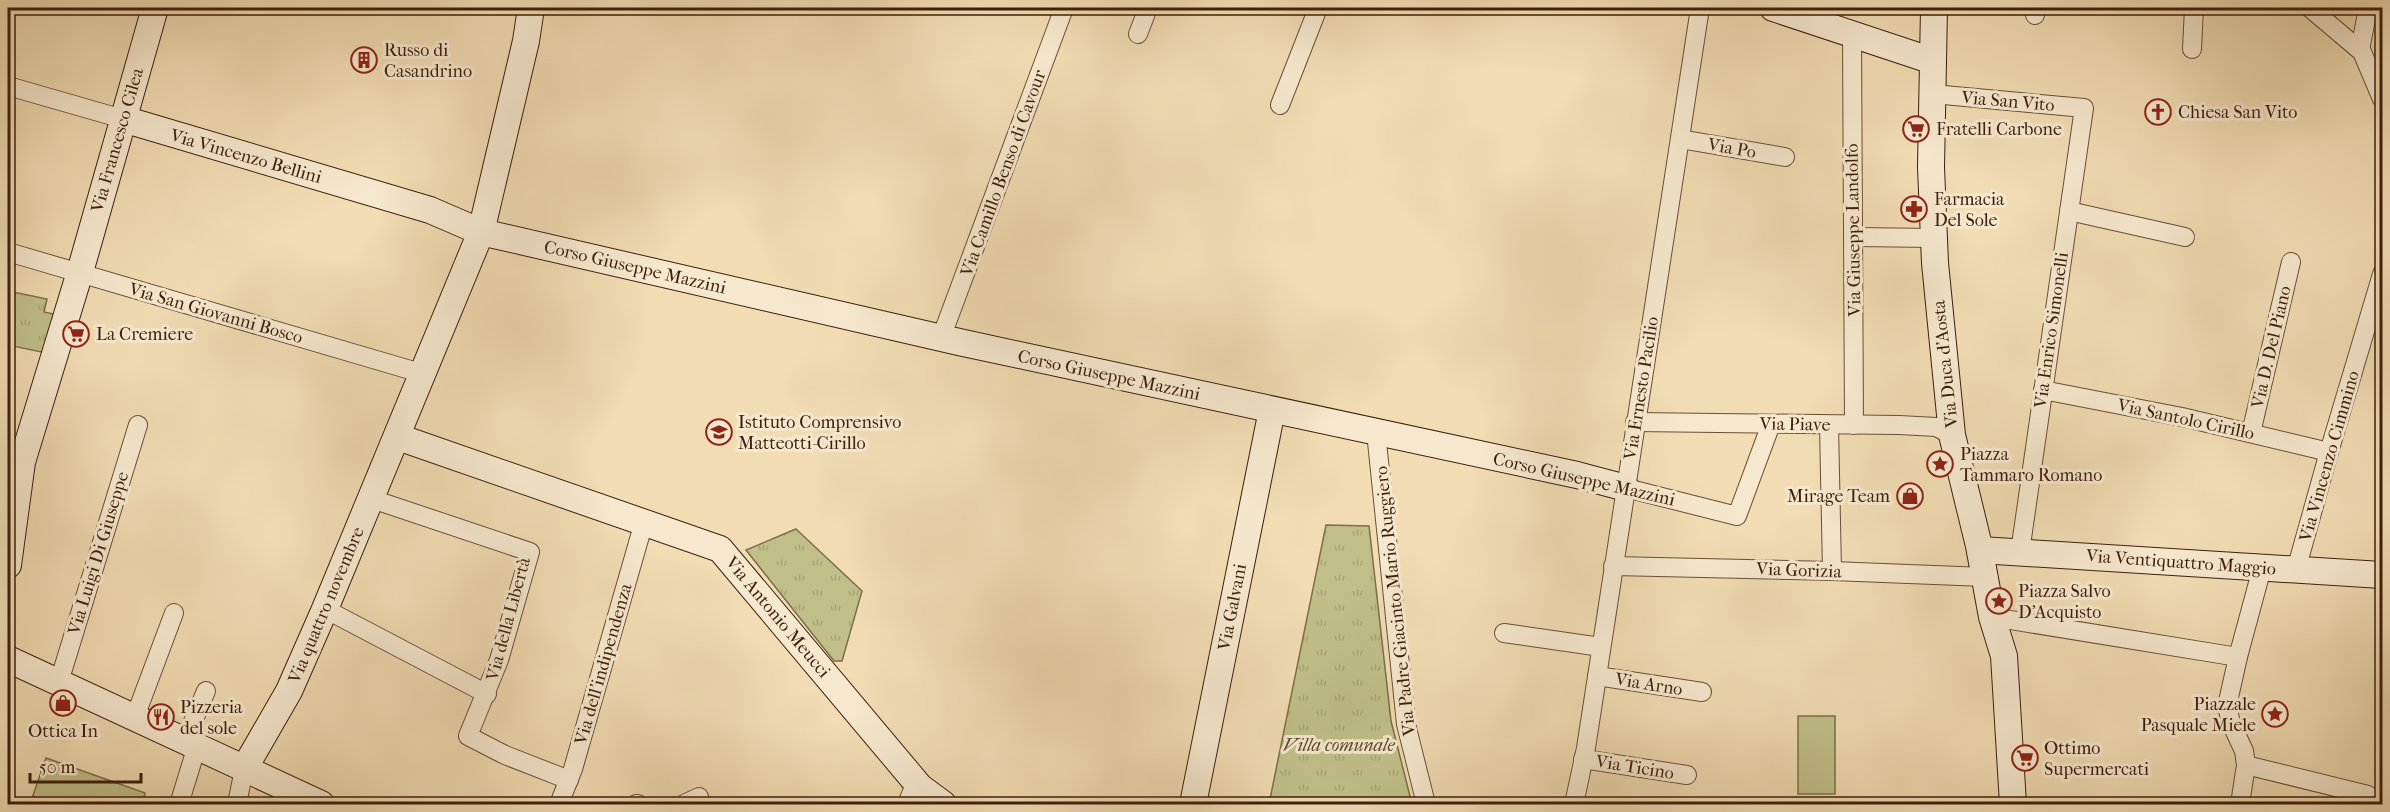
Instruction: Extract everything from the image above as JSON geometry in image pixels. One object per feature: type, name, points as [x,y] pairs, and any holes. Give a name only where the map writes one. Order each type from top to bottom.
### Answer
[{"type":"street","name":"Via Francesco Cilea","points":[[8,565],[22,462],[80,272],[155,8]]},
{"type":"street","name":"Via quattro novembre","points":[[244,769],[289,691],[398,437],[481,232],[531,8]]},
{"type":"street","name":"Via Camillo Benso di Cavour","points":[[941,338],[1064,8]]},
{"type":"street","points":[[1138,34],[1148,8]]},
{"type":"street","points":[[1280,105],[1318,8]]},
{"type":"street","name":"Via Ernesto Pacilio","points":[[1574,804],[1597,676],[1700,8]]},
{"type":"street","points":[[1773,8],[1933,61]]},
{"type":"street","name":"Via Duca d'Aosta","points":[[1934,8],[1932,167],[1934,238],[1952,435],[1980,550],[1992,617],[2004,656],[2013,804]]},
{"type":"street","points":[[2192,49],[2194,8]]},
{"type":"street","points":[[2310,8],[2360,50],[2382,99]]},
{"type":"street","points":[[2360,50],[2368,8]]},
{"type":"street","name":"Via Giuseppe Landolfo","points":[[1852,34],[1855,237],[1854,425]]},
{"type":"street","name":"Via Vincenzo Bellini","points":[[8,86],[430,210],[481,232]]},
{"type":"street","name":"Via San Vito","points":[[1933,94],[2084,108]]},
{"type":"street","name":"Via Enrico Simonelli","points":[[2020,552],[2084,108]]},
{"type":"street","name":"Via Po","points":[[1680,139],[1785,157]]},
{"type":"street","points":[[2069,211],[2185,237]]},
{"type":"street","name":"Corso Giuseppe Mazzini","points":[[481,232],[941,338],[1577,474],[1737,516],[1771,424]]},
{"type":"street","points":[[1855,237],[1934,238]]},
{"type":"street","name":"Via San Giovanni Bosco","points":[[8,252],[424,374]]},
{"type":"street","name":"Via D. Del Piano","points":[[2251,433],[2291,262]]},
{"type":"street","name":"Via Vincenzo Cimmino","points":[[2296,570],[2329,452],[2376,321],[2382,274]]},
{"type":"street","name":"Via Santolo Cirillo","points":[[2043,390],[2182,417],[2329,452]]},
{"type":"street","name":"Via Galvani","points":[[1193,804],[1272,410]]},
{"type":"street","name":"Via Piave","points":[[1635,422],[1936,427],[1952,435]]},
{"type":"street","name":"Via Luigi Di Giuseppe","points":[[59,682],[138,425]]},
{"type":"street","points":[[1829,425],[1832,571]]},
{"type":"street","name":"Via Padre Giacinto Mario Ruggiero","points":[[1376,432],[1406,724],[1426,804]]},
{"type":"street","name":"Via Antonio Meucci","points":[[398,437],[720,549],[911,793],[943,804]]},
{"type":"street","name":"Via della Libertà","points":[[372,499],[530,552],[500,660],[468,736],[505,755],[569,780]]},
{"type":"street","name":"Via dell'indipendenza","points":[[559,804],[569,780],[644,522]]},
{"type":"street","name":"Via Ventiquattro Maggio","points":[[1980,550],[2382,575]]},
{"type":"street","name":"Via Gorizia","points":[[1613,566],[1832,571],[1984,578]]},
{"type":"street","points":[[2240,804],[2246,765],[2244,751],[2230,723],[2228,706],[2238,657],[2262,568]]},
{"type":"street","points":[[325,609],[487,694]]},
{"type":"street","points":[[135,717],[174,613]]},
{"type":"street","points":[[1992,617],[2238,657]]},
{"type":"street","points":[[1504,633],[1601,647]]},
{"type":"street","points":[[10,663],[59,682],[321,804]]},
{"type":"street","name":"Via Arno","points":[[1597,676],[1702,692]]},
{"type":"street","points":[[181,798],[191,743],[206,691]]},
{"type":"street","name":"Via Ticino","points":[[1583,759],[1687,775]]},
{"type":"street","points":[[2246,765],[2368,795]]},
{"type":"street","points":[[237,804],[244,769]]},
{"type":"green space","points":[[8,291],[47,299],[44,312],[58,315],[46,353],[8,345]]},
{"type":"green space","name":"Villa comunale","points":[[1326,525],[1369,526],[1391,721],[1412,804],[1269,804]]},
{"type":"green space","points":[[796,529],[862,591],[842,661],[834,661],[746,550]]},
{"type":"green space","points":[[1798,716],[1835,716],[1835,794],[1798,794]]},
{"type":"green space","points":[[46,758],[145,793],[143,804],[30,804]]},
{"type":"place","name":"Russo di Casandrino","points":[[364,60]]},
{"type":"place","name":"Chiesa San Vito","points":[[2158,112]]},
{"type":"place","name":"Fratelli Carbone","points":[[1916,129]]},
{"type":"place","name":"Farmacia Del Sole","points":[[1914,209]]},
{"type":"place","name":"La Cremiere","points":[[76,334]]},
{"type":"place","name":"Istituto Comprensivo Matteotti-Cirillo","points":[[719,432]]},
{"type":"place","name":"Piazza Tammaro Romano","points":[[1940,464]]},
{"type":"place","name":"Mirage Team","points":[[1910,496]]},
{"type":"place","name":"Piazza Salvo D'Acquisto","points":[[1999,601]]},
{"type":"place","name":"Ottica In","points":[[63,703]]},
{"type":"place","name":"Piazzale Pasquale Miele","points":[[2275,714]]},
{"type":"place","name":"Pizzeria del sole","points":[[161,717]]},
{"type":"place","name":"Ottimo Supermercati","points":[[2025,758]]}]
